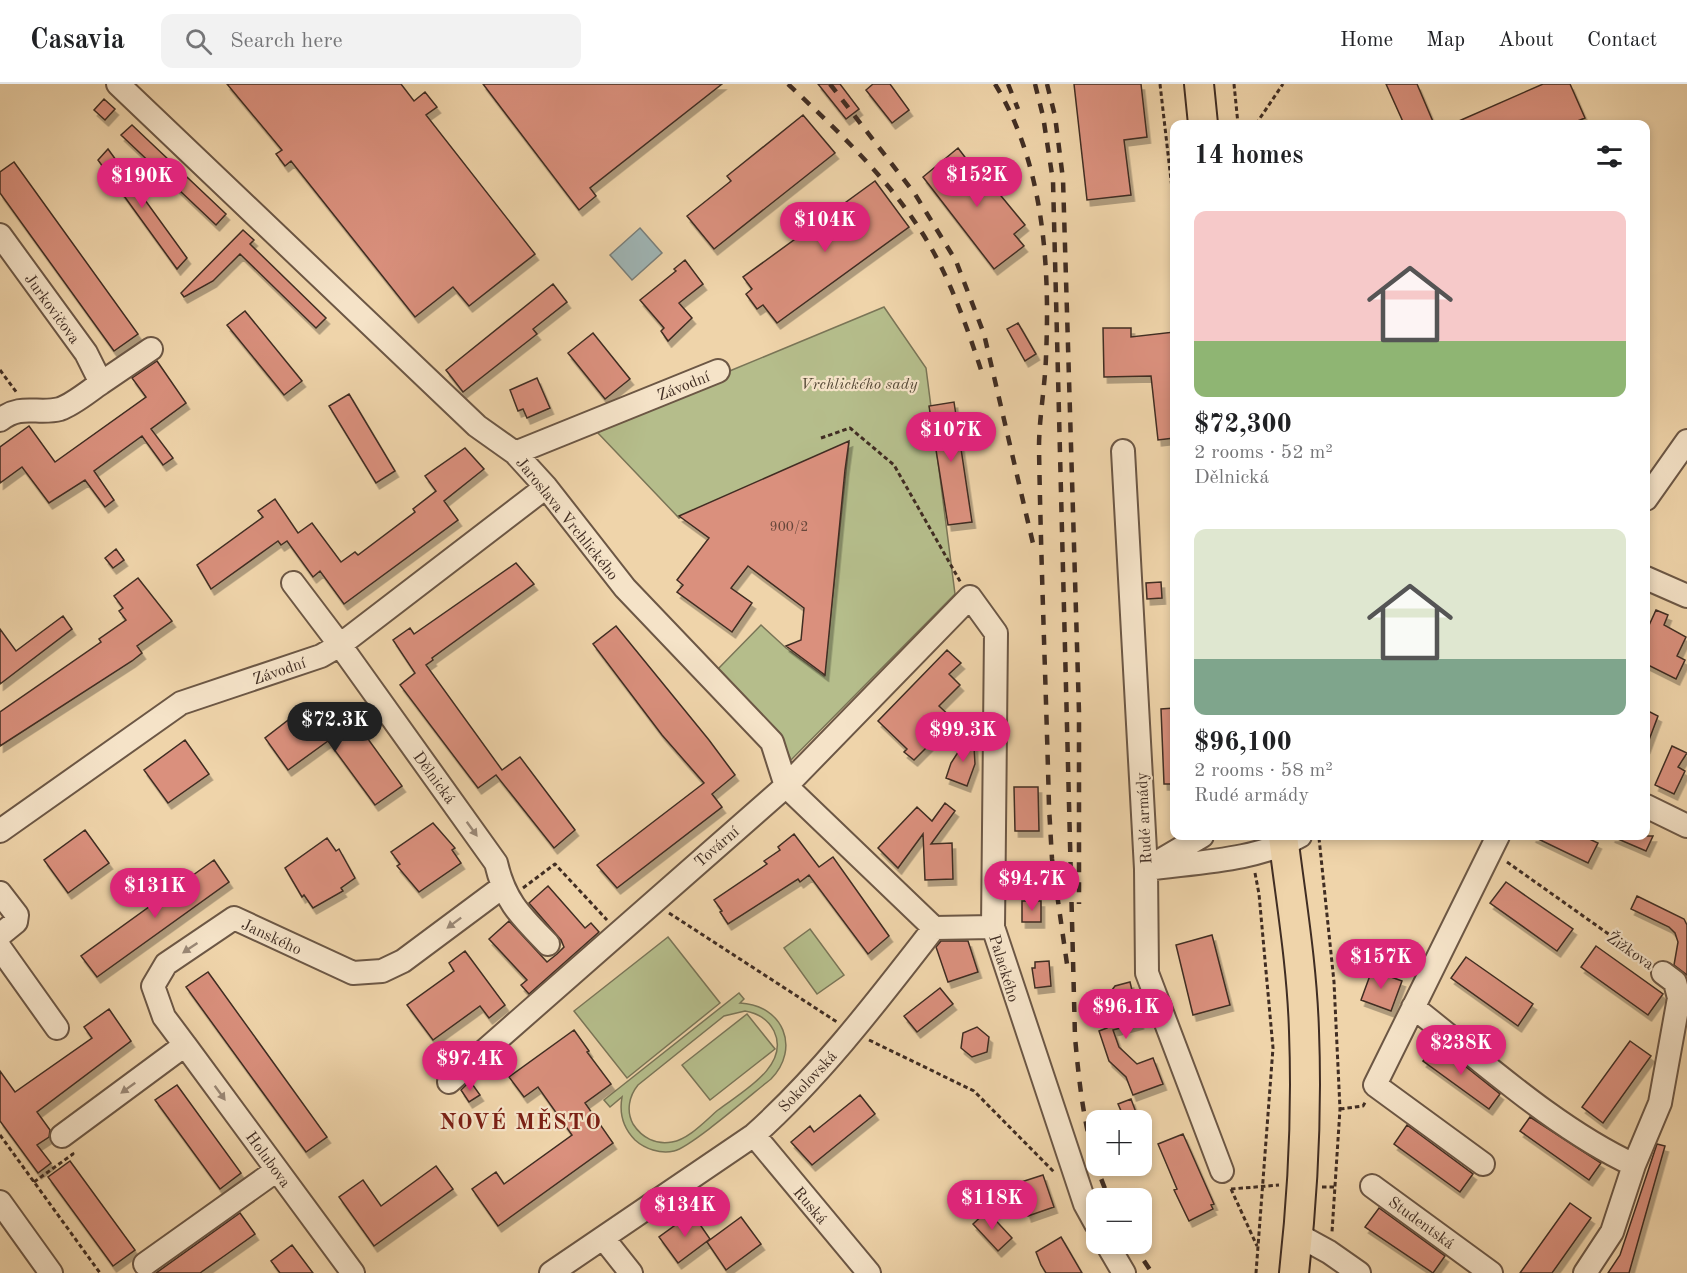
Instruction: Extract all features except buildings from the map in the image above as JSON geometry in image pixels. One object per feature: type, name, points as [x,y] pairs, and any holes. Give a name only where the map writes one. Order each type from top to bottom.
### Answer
[{"type":"main road","points":[[1198,84],[1202,120]]},
{"type":"main road","points":[[1289,840],[1291,889],[1304,1029],[1305,1109],[1294,1273]]},
{"type":"street","name":"Jaroslava Vrchlického","points":[[118,84],[477,426],[515,453],[546,487],[625,588],[772,742],[786,786],[934,928]]},
{"type":"street","name":"Jurkovičova","points":[[0,236],[86,353],[101,383]]},
{"type":"street","points":[[0,420],[7,414],[29,409],[46,411],[62,408],[151,349]]},
{"type":"street","name":"Závodní","points":[[515,453],[718,371]]},
{"type":"street","points":[[1650,495],[1677,469],[1687,441]]},
{"type":"street","name":"Rudé armády","points":[[1122,451],[1146,869],[1147,973],[1226,1180]]},
{"type":"street","name":"Závodní","points":[[0,831],[181,703],[321,656],[340,645],[546,487]]},
{"type":"street","points":[[1650,580],[1687,596]]},
{"type":"street","name":"Dělnická","points":[[293,584],[340,645],[496,863],[505,894],[548,944]]},
{"type":"street","name":"Tovární","points":[[449,1082],[786,786],[970,597]]},
{"type":"street","name":"Palackého","points":[[970,597],[996,633],[993,927],[1086,1207]]},
{"type":"street","points":[[1650,807],[1684,817]]},
{"type":"street","points":[[1146,869],[1195,840]]},
{"type":"street","points":[[1146,869],[1251,853],[1286,840]]},
{"type":"street","points":[[1484,1164],[1375,1085],[1494,845]]},
{"type":"street","points":[[0,893],[17,915],[15,922],[0,934]]},
{"type":"street","name":"Janského","points":[[185,1046],[164,1017],[153,986],[166,964],[234,918],[353,973],[381,971],[403,961],[505,894]]},
{"type":"street","points":[[934,928],[993,927]]},
{"type":"street","name":"Sokolovská","points":[[551,1273],[754,1135],[853,1032],[934,928]]},
{"type":"street","points":[[0,948],[57,1028]]},
{"type":"street","name":"Žižkova","points":[[1585,1273],[1612,1232],[1634,1165],[1660,1103],[1679,998],[1675,982],[1663,973]]},
{"type":"street","points":[[1413,1007],[1558,1119],[1612,1154],[1634,1165]]},
{"type":"street","points":[[62,1136],[185,1046]]},
{"type":"street","name":"Holubova","points":[[185,1046],[353,1273]]},
{"type":"street","name":"Ruská","points":[[754,1135],[869,1273]]},
{"type":"street","points":[[145,1264],[277,1170]]},
{"type":"street","name":"Studentská","points":[[1372,1186],[1467,1266],[1491,1273]]},
{"type":"street","points":[[0,1202],[51,1273]]},
{"type":"street","points":[[1298,1235],[1329,1252],[1359,1273]]},
{"type":"street","points":[[604,1239],[631,1273]]},
{"type":"street","points":[[1113,1254],[1124,1273]]},
{"type":"path","points":[[1160,84],[1170,171]]},
{"type":"path","points":[[1234,84],[1238,120]]},
{"type":"path","points":[[1259,120],[1283,84]]},
{"type":"path","points":[[0,370],[29,409]]},
{"type":"path","points":[[821,438],[850,428],[894,465],[933,538],[970,597]]},
{"type":"path","points":[[1319,840],[1334,982],[1340,1109],[1333,1227],[1329,1252]]},
{"type":"path","name":"Žižkova","points":[[1494,845],[1500,857],[1663,973]]},
{"type":"path","points":[[1251,853],[1259,894],[1273,1048],[1256,1273]]},
{"type":"path","points":[[505,894],[555,864],[618,932]]},
{"type":"path","points":[[652,902],[853,1032],[974,1091],[1061,1180]]},
{"type":"path","points":[[1340,1109],[1363,1106],[1375,1085]]},
{"type":"path","points":[[0,1135],[100,1273]]},
{"type":"path","points":[[34,1182],[73,1154],[62,1136]]},
{"type":"path","points":[[1226,1180],[1264,1185]]},
{"type":"path","points":[[1226,1180],[1258,1248]]},
{"type":"green space","name":"Vrchlického sady","points":[[884,307],[926,368],[955,594],[791,760],[782,739],[717,670],[761,625],[786,648],[824,676],[849,443],[679,518],[597,432],[732,370]]},
{"type":"green space","points":[[810,929],[844,975],[817,994],[784,948]]},
{"type":"green space","points":[[668,937],[720,1003],[627,1078],[574,1011]]},
{"type":"green space","points":[[739,993],[744,999],[740,1003],[767,1011],[777,1020],[783,1030],[786,1042],[785,1054],[780,1067],[771,1079],[694,1140],[674,1151],[658,1151],[639,1143],[627,1131],[621,1109],[622,1097],[610,1107],[604,1100]],"holes":[[[745,1011],[762,1017],[774,1031],[777,1044],[776,1056],[770,1067],[750,1087],[685,1137],[672,1142],[660,1142],[641,1133],[633,1124],[629,1109],[632,1094],[638,1085],[724,1016]]]},
{"type":"green space","points":[[747,1014],[775,1049],[710,1100],[682,1065]]},
{"type":"shaded area","points":[[640,228],[662,253],[632,280],[610,255]]},
{"type":"railway","points":[[788,84],[868,163],[920,229],[949,283],[983,376]]},
{"type":"railway","points":[[830,84],[915,194],[956,261],[984,334],[1035,552]]},
{"type":"railway","points":[[995,84],[1024,148],[1034,182],[1045,252],[1046,357],[1039,448],[1049,807],[1052,859],[1067,964]]},
{"type":"railway","points":[[1008,84],[1018,109]]},
{"type":"railway","points":[[1035,84],[1043,116],[1053,181],[1075,1037],[1089,1139],[1105,1188]]},
{"type":"railway","points":[[1047,84],[1055,116],[1063,179],[1079,712],[1079,904]]},
{"type":"railway","points":[[1140,1254],[1152,1273]]},
{"type":"district","name":"NOVÉ MĚSTO","points":[[521,1121]]}]
